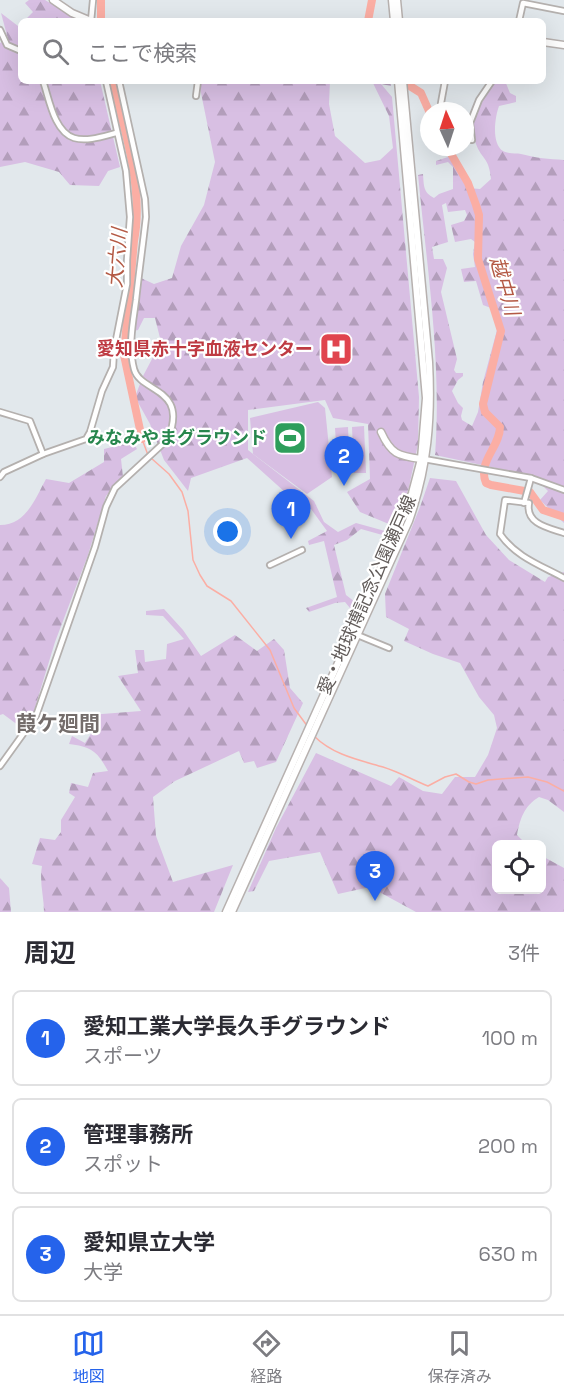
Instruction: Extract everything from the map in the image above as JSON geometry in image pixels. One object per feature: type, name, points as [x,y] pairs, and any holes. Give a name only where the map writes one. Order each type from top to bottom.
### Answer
[{"type":"main road","points":[[53,0],[84,18]]},
{"type":"main road","points":[[392,0],[394,18]]},
{"type":"main road","points":[[397,0],[399,18]]},
{"type":"main road","points":[[546,42],[564,45]]},
{"type":"main road","name":"愛・地球博記念公園瀬戸線","points":[[399,84],[402,92]]},
{"type":"main road","name":"愛・地球博記念公園瀬戸線","points":[[232,912],[355,634],[424,459],[426,398],[402,92],[403,84]]},
{"type":"main road","points":[[381,432],[388,447],[395,453],[424,459]]},
{"type":"main road","name":"愛・地球博記念公園瀬戸線","points":[[226,912],[308,739]]},
{"type":"street","points":[[91,18],[93,0]]},
{"type":"street","points":[[520,18],[523,3],[564,11]]},
{"type":"street","points":[[0,30],[7,45],[18,50]]},
{"type":"street","points":[[44,84],[55,117],[61,128],[70,136],[75,139],[116,133]]},
{"type":"street","points":[[0,477],[4,472],[42,454],[86,439],[113,367],[114,350],[128,284],[130,217],[126,171],[107,84]]},
{"type":"street","points":[[0,766],[36,716],[95,547],[110,496],[115,488],[168,439],[172,428],[172,414],[168,400],[160,391],[134,372],[131,337],[146,217],[145,199],[120,84]]},
{"type":"street","points":[[196,96],[198,84]]},
{"type":"street","points":[[441,102],[444,84]]},
{"type":"street","points":[[474,113],[479,100],[490,84]]},
{"type":"street","points":[[0,411],[30,421],[42,454]]},
{"type":"street","points":[[424,459],[494,470],[564,490]]},
{"type":"street","points":[[524,503],[530,480]]},
{"type":"street","points":[[564,533],[536,522],[529,515],[529,503],[505,500],[500,534],[508,546],[564,578]]},
{"type":"street","points":[[270,565],[302,550]]},
{"type":"street","points":[[355,634],[389,648]]},
{"type":"green space","points":[[29,0],[45,0],[75,18],[27,18],[33,12],[25,3]]},
{"type":"green space","points":[[1,13],[18,26],[18,84],[101,84],[120,167],[108,171],[99,186],[70,185],[59,172],[25,162],[0,167],[0,43],[8,39]]},
{"type":"green space","points":[[201,84],[330,84],[329,104],[335,136],[365,163],[380,160],[393,148],[389,116],[373,84],[381,84],[392,97],[419,397],[418,444],[409,487],[396,527],[360,512],[347,492],[370,479],[368,424],[333,418],[325,400],[248,410],[248,450],[314,501],[324,522],[338,532],[356,523],[385,531],[386,536],[361,529],[347,540],[334,545],[346,595],[355,602],[355,614],[345,602],[309,612],[306,608],[337,597],[324,541],[309,545],[308,541],[327,531],[311,509],[286,493],[247,458],[191,478],[188,491],[164,460],[150,424],[135,397],[161,342],[155,318],[144,318],[138,330],[134,331],[141,278],[154,284],[172,278],[181,246],[204,205],[215,162]]},
{"type":"green space","points":[[493,84],[506,84],[510,93],[516,96],[516,102],[499,106],[495,136],[499,147],[507,153],[564,160],[564,523],[540,500],[548,491],[537,480],[519,473],[435,455],[437,385],[435,350],[418,175],[423,174],[426,191],[434,198],[453,189],[453,167],[448,162],[436,165],[436,161],[451,156],[468,188],[480,189],[491,179],[487,162],[476,144],[474,135],[474,123]],"holes":[[[446,203],[448,212],[465,210],[467,215],[464,221],[451,225],[455,242],[471,239],[475,242],[473,254],[475,267],[461,269],[464,282],[476,281],[483,305],[491,308],[497,330],[483,382],[478,412],[472,426],[462,420],[463,408],[452,391],[463,373],[456,373],[454,370],[457,359],[441,292],[447,268],[443,259],[434,259],[432,247],[448,242],[442,205]]]},
{"type":"green space","name":"みなみやまグラウンド","points":[[318,402],[325,408],[332,477],[307,494],[253,454],[250,418]]},
{"type":"green space","points":[[364,426],[366,473],[354,473],[352,427]]},
{"type":"green space","points":[[348,427],[350,474],[338,474],[335,428]]},
{"type":"green space","points":[[133,442],[137,449],[121,459],[123,477],[106,496],[88,555],[55,642],[33,714],[22,728],[3,714],[0,715],[0,525],[17,521],[29,510],[46,479],[69,483],[104,462],[104,449]]},
{"type":"green space","points":[[430,478],[456,481],[486,535],[509,560],[545,582],[548,577],[564,572],[564,812],[548,800],[539,797],[530,804],[521,818],[517,835],[522,840],[492,840],[492,894],[546,894],[546,858],[564,868],[564,912],[416,912],[370,887],[338,894],[320,852],[269,861],[254,891],[248,892],[276,828],[316,753],[391,786],[399,777],[423,791],[442,794],[455,777],[475,777],[488,755],[497,728],[494,715],[479,697],[460,663],[404,641],[409,629],[386,617],[385,594]]},
{"type":"green space","points":[[164,609],[183,630],[201,656],[235,635],[257,651],[274,639],[284,650],[290,688],[303,703],[276,762],[257,768],[254,761],[244,763],[239,751],[175,781],[153,797],[156,836],[173,882],[233,865],[214,912],[44,912],[42,866],[32,864],[40,838],[55,840],[61,832],[61,820],[75,797],[69,793],[71,783],[88,787],[93,773],[108,771],[93,751],[69,744],[72,736],[85,743],[94,729],[89,715],[141,711],[118,676],[138,673],[135,650],[144,650],[145,662],[166,659],[167,644],[184,639],[163,616],[146,615],[146,611]]},
{"type":"green space","points":[[0,878],[9,888],[11,912],[0,912]]},
{"type":"waterway","name":"大六川","points":[[101,0],[101,18]]},
{"type":"waterway","name":"越中川","points":[[369,18],[372,0]]},
{"type":"waterway","name":"大六川","points":[[113,84],[132,160],[137,202],[124,355],[142,439]]},
{"type":"waterway","name":"越中川","points":[[407,84],[421,93],[425,102]]},
{"type":"waterway","name":"越中川","points":[[452,156],[468,183],[479,215],[478,259],[501,331],[483,404],[485,412],[500,427],[497,441],[484,468],[486,483],[530,492],[543,510],[564,517]]},
{"type":"waterway","points":[[142,439],[148,455]]},
{"type":"waterway","points":[[151,458],[169,474],[182,492],[188,511],[193,560],[200,575],[207,586],[231,601],[270,650],[294,708],[308,727]]},
{"type":"waterway","points":[[314,736],[321,743],[338,752],[389,769],[428,786],[456,774],[476,784],[488,780],[528,777],[547,782],[564,791]]},
{"type":"place","name":"愛知県赤十字血液センター","points":[[336,349]]},
{"type":"place","name":"みなみやまグラウンド","points":[[290,438]]},
{"type":"place","name":"管理事務所","points":[[344,486]]},
{"type":"place","name":"愛知工業大学長久手グラウンド","points":[[291,539]]},
{"type":"place","name":"愛知県立大学","points":[[375,901]]},
{"type":"district","name":"葭ケ廻間","points":[[58,724]]}]
